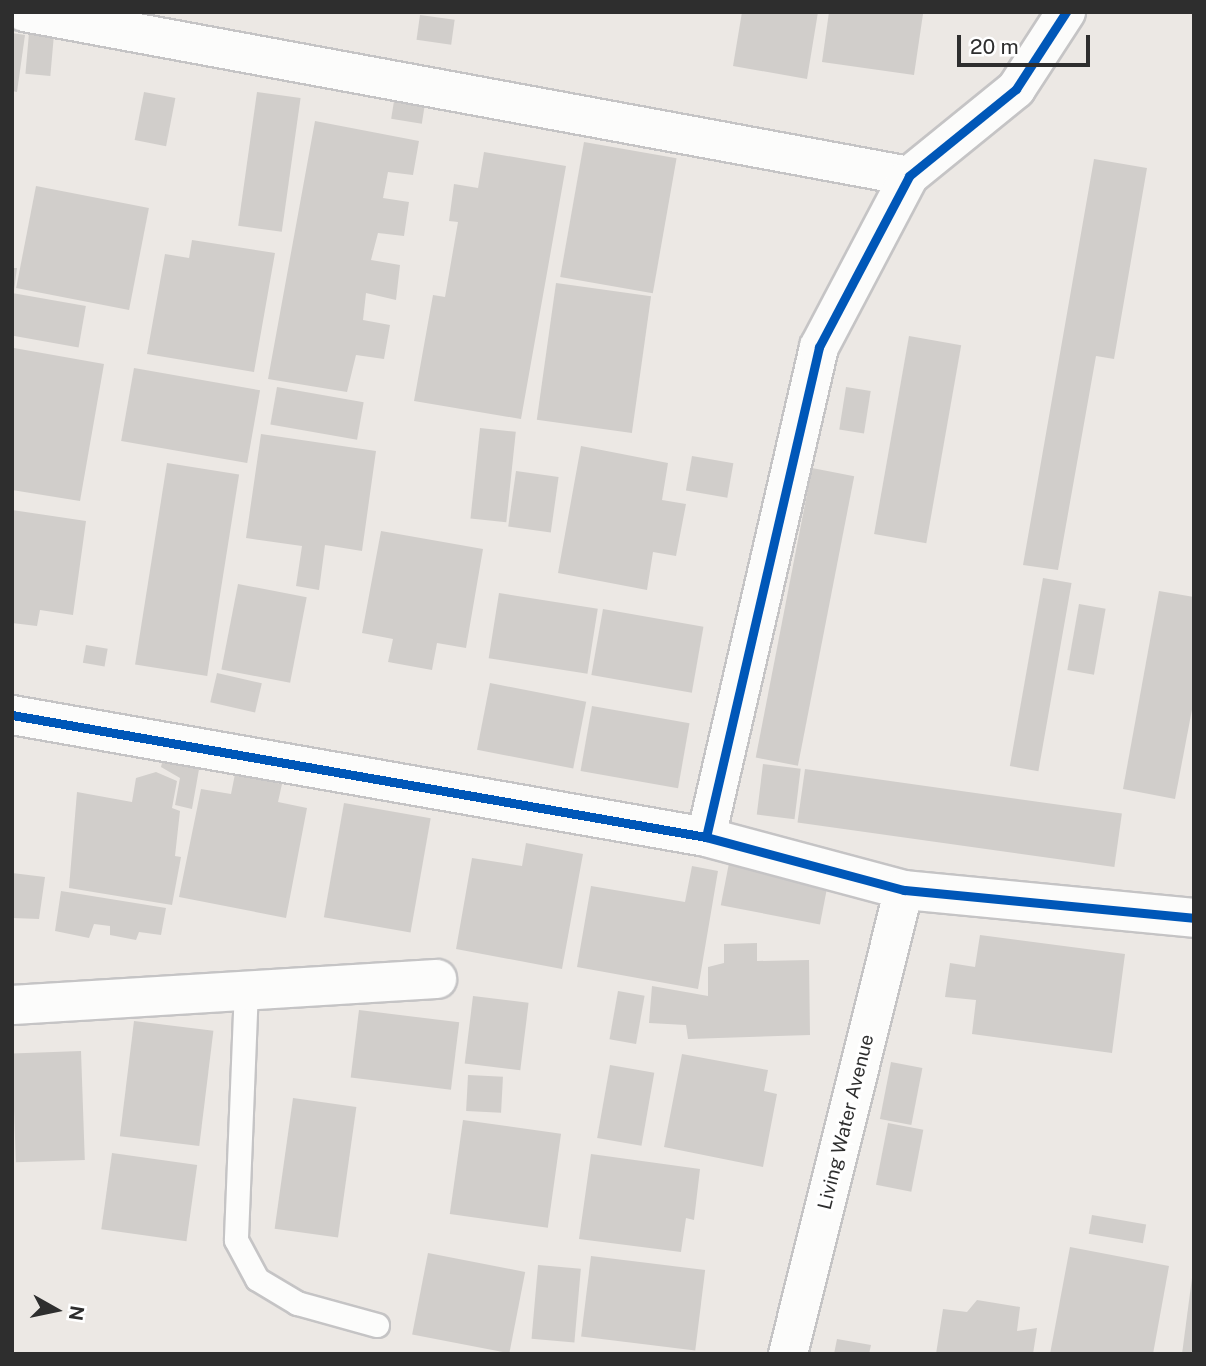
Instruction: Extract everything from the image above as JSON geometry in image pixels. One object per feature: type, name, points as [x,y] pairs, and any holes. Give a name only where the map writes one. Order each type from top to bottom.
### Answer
[{"type":"street","points":[[24,12],[909,176]]},
{"type":"street","points":[[706,837],[819,347],[909,176],[1016,89],[1066,12]]},
{"type":"street","points":[[12,715],[706,837],[904,890],[1194,918]]},
{"type":"street","name":"Living Water Avenue","points":[[788,1354],[904,890]]},
{"type":"street","points":[[12,1005],[246,988],[437,979]]},
{"type":"lane","points":[[246,988],[236,1240],[257,1279],[297,1303],[377,1325]]},
{"type":"building","points":[[742,12],[818,12],[807,79],[733,66]]},
{"type":"building","points":[[829,12],[923,14],[914,75],[822,62]]},
{"type":"building","points":[[420,15],[455,20],[451,45],[417,40]]},
{"type":"building","points":[[12,33],[25,35],[17,92],[12,91]]},
{"type":"building","points":[[29,33],[54,35],[50,76],[25,74]]},
{"type":"building","points":[[144,92],[175,98],[166,146],[135,140]]},
{"type":"building","points":[[257,92],[301,98],[282,232],[238,226]]},
{"type":"building","points":[[394,101],[425,106],[422,124],[391,119]]},
{"type":"building","points":[[315,121],[419,141],[413,175],[388,172],[383,198],[409,202],[404,236],[378,233],[371,260],[400,265],[396,300],[366,293],[363,320],[390,325],[384,359],[356,355],[347,392],[268,379]]},
{"type":"building","points":[[584,142],[677,158],[653,293],[560,277]]},
{"type":"building","points":[[484,152],[566,166],[521,419],[414,401],[433,295],[445,297],[458,222],[449,221],[454,184],[478,188]]},
{"type":"building","points":[[1094,159],[1147,168],[1114,359],[1096,356],[1058,570],[1023,565]]},
{"type":"building","points":[[36,186],[149,208],[129,310],[16,288]]},
{"type":"building","points":[[192,240],[275,253],[254,372],[147,354],[165,254],[189,258]]},
{"type":"building","points":[[12,268],[17,268],[14,291],[12,291]]},
{"type":"building","points":[[556,283],[651,296],[632,433],[537,420]]},
{"type":"building","points":[[12,293],[86,306],[79,347],[12,336]]},
{"type":"building","points":[[909,336],[961,345],[926,543],[874,534]]},
{"type":"building","points":[[14,348],[104,364],[80,501],[12,490]]},
{"type":"building","points":[[134,368],[260,390],[247,463],[121,441]]},
{"type":"building","points":[[277,387],[364,402],[357,440],[270,424]]},
{"type":"building","points":[[846,387],[871,391],[864,433],[839,429]]},
{"type":"building","points":[[480,428],[516,432],[506,522],[470,519]]},
{"type":"building","points":[[261,434],[376,451],[362,551],[325,545],[319,590],[296,586],[302,546],[246,538]]},
{"type":"building","points":[[581,446],[668,463],[662,500],[686,504],[676,556],[653,552],[647,590],[558,573]]},
{"type":"building","points":[[692,456],[733,463],[727,498],[686,490]]},
{"type":"building","points":[[167,463],[239,474],[207,676],[135,664]]},
{"type":"building","points":[[812,468],[854,476],[798,766],[756,758]]},
{"type":"building","points":[[516,471],[559,477],[551,532],[508,526]]},
{"type":"building","points":[[12,510],[86,521],[73,615],[40,610],[37,626],[12,623]]},
{"type":"building","points":[[381,531],[483,549],[466,648],[437,643],[432,670],[388,662],[393,639],[362,633]]},
{"type":"building","points":[[1043,578],[1072,583],[1038,771],[1010,766]]},
{"type":"building","points":[[238,584],[307,597],[290,683],[221,669]]},
{"type":"building","points":[[1159,591],[1194,597],[1194,699],[1175,799],[1123,789]]},
{"type":"building","points":[[499,593],[598,609],[587,674],[489,658]]},
{"type":"building","points":[[1079,604],[1106,609],[1094,675],[1067,670]]},
{"type":"building","points":[[603,609],[703,627],[692,693],[591,675]]},
{"type":"building","points":[[86,645],[108,649],[105,667],[83,663]]},
{"type":"building","points":[[217,673],[262,683],[255,713],[210,702]]},
{"type":"building","points":[[490,683],[586,702],[573,768],[477,750]]},
{"type":"building","points":[[592,706],[689,723],[678,788],[581,771]]},
{"type":"building","points":[[165,751],[201,758],[192,809],[175,805],[180,778],[161,767]]},
{"type":"building","points":[[763,764],[801,769],[795,819],[757,815]]},
{"type":"building","points":[[805,769],[1122,814],[1114,867],[797,822]]},
{"type":"building","points":[[156,772],[177,781],[172,808],[180,811],[175,856],[181,857],[172,905],[69,888],[77,792],[132,802],[136,778]]},
{"type":"building","points":[[235,774],[282,784],[278,802],[307,808],[286,918],[179,897],[201,789],[231,794]]},
{"type":"building","points":[[344,803],[431,818],[411,933],[324,917]]},
{"type":"building","points":[[526,843],[583,854],[562,969],[456,949],[472,858],[522,866]]},
{"type":"building","points":[[729,863],[828,882],[820,924],[721,905]]},
{"type":"building","points":[[692,866],[718,871],[698,989],[577,967],[591,886],[685,902]]},
{"type":"building","points":[[12,873],[45,877],[39,919],[12,918]]},
{"type":"building","points":[[61,891],[166,908],[161,935],[139,932],[136,940],[110,935],[110,926],[94,924],[89,938],[55,931]]},
{"type":"building","points":[[980,935],[1125,954],[1112,1053],[972,1034],[976,1000],[945,997],[950,963],[975,967]]},
{"type":"building","points":[[757,943],[757,961],[809,960],[810,1035],[688,1039],[686,1025],[649,1023],[652,986],[708,996],[708,967],[724,963],[724,944]]},
{"type":"building","points":[[618,991],[645,996],[636,1044],[609,1039]]},
{"type":"building","points":[[473,996],[529,1003],[520,1070],[465,1063]]},
{"type":"building","points":[[359,1010],[459,1022],[451,1090],[351,1077]]},
{"type":"building","points":[[134,1021],[213,1031],[199,1146],[120,1136]]},
{"type":"building","points":[[81,1051],[85,1160],[16,1162],[12,1053]]},
{"type":"building","points":[[682,1054],[768,1070],[764,1091],[777,1094],[763,1167],[664,1147]]},
{"type":"building","points":[[891,1062],[922,1068],[911,1125],[880,1119]]},
{"type":"building","points":[[610,1065],[654,1073],[641,1146],[597,1138]]},
{"type":"building","points":[[468,1075],[503,1077],[501,1113],[466,1111]]},
{"type":"building","points":[[293,1098],[356,1107],[338,1238],[275,1229]]},
{"type":"building","points":[[463,1120],[561,1134],[548,1228],[450,1214]]},
{"type":"building","points":[[888,1123],[923,1130],[911,1192],[876,1185]]},
{"type":"building","points":[[112,1153],[197,1165],[186,1241],[101,1229]]},
{"type":"building","points":[[591,1154],[700,1169],[694,1220],[686,1218],[681,1252],[579,1239]]},
{"type":"building","points":[[1092,1215],[1146,1225],[1143,1243],[1089,1234]]},
{"type":"building","points":[[1070,1247],[1169,1266],[1153,1354],[1050,1354]]},
{"type":"building","points":[[428,1253],[525,1272],[509,1353],[412,1334]]},
{"type":"building","points":[[591,1256],[705,1270],[695,1350],[581,1336]]},
{"type":"building","points":[[538,1265],[581,1269],[574,1342],[532,1339]]},
{"type":"building","points":[[1192,1278],[1194,1354],[1182,1354]]},
{"type":"building","points":[[977,1300],[1020,1307],[1017,1331],[1037,1328],[1033,1354],[936,1354],[943,1309],[967,1312]]},
{"type":"building","points":[[837,1339],[871,1345],[869,1354],[834,1354]]},
{"type":"cycle path","points":[[706,837],[819,347],[909,176],[1016,89],[1066,12]]},
{"type":"cycle path","points":[[12,715],[706,837],[904,890],[1194,918]]}]
